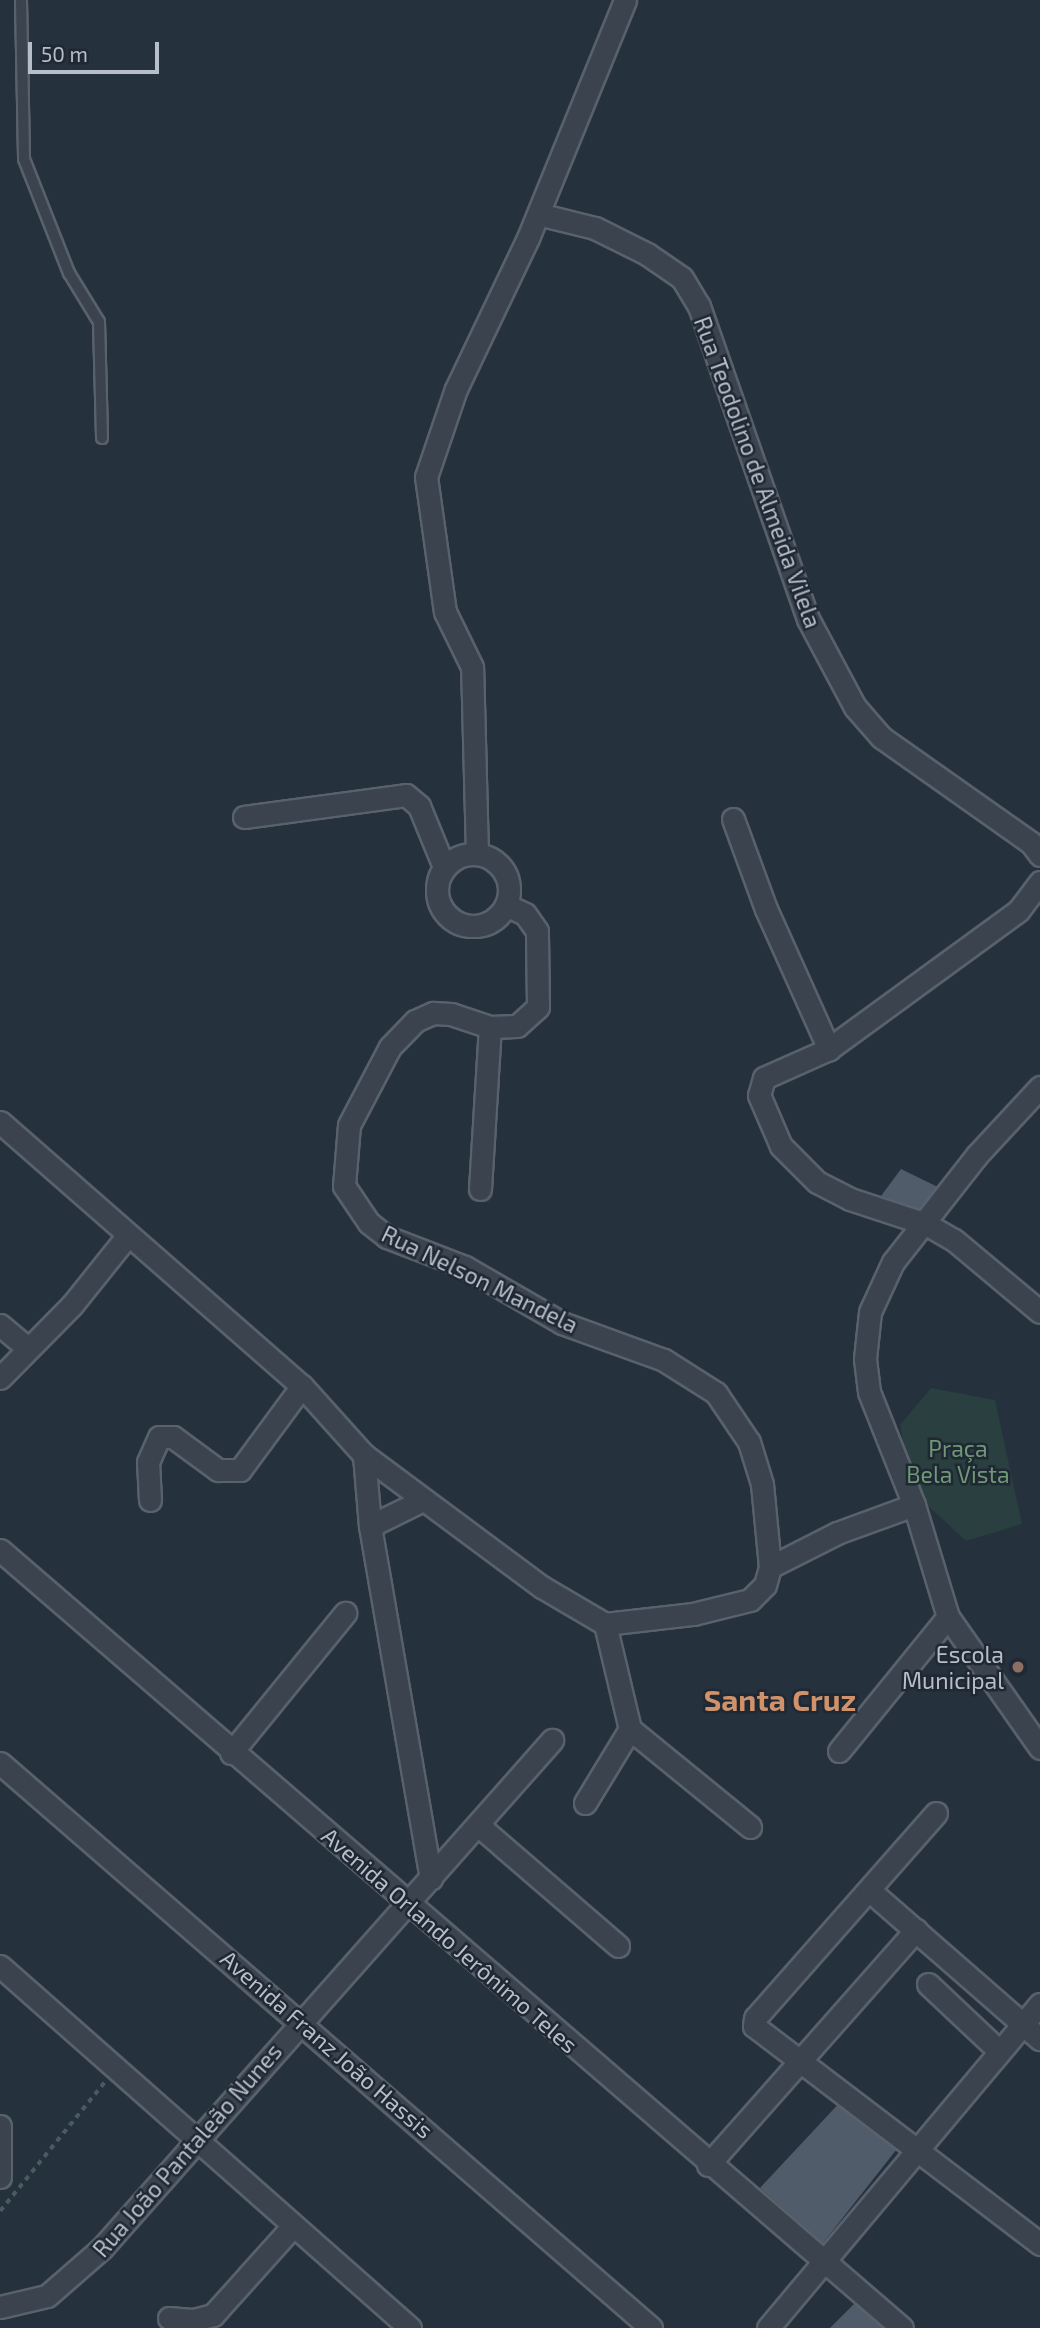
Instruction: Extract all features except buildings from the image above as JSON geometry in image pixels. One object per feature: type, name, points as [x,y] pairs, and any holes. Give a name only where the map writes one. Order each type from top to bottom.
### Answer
[{"type":"street","points":[[477,854],[472,667],[444,612],[426,477],[456,389],[538,214],[625,0]]},
{"type":"street","name":"Rua Teodolino de Almeida Vilela","points":[[538,214],[595,228],[647,254],[682,278],[699,306],[767,512],[808,619],[855,707],[881,737],[1031,843],[1040,855]]},
{"type":"street","points":[[244,817],[406,794],[419,806],[444,867],[436,896],[453,921],[484,925],[506,905],[509,892],[501,866],[477,854],[465,855],[444,867]]},
{"type":"street","points":[[733,820],[766,909],[830,1049]]},
{"type":"street","points":[[1040,882],[1018,911],[830,1049],[782,1067],[760,1085],[764,1110],[781,1146],[801,1169],[833,1193],[926,1224],[954,1240],[1040,1312]]},
{"type":"street","name":"Rua Nelson Mandela","points":[[506,905],[525,914],[537,931],[538,1007],[524,1024],[490,1027],[433,1013],[415,1021],[390,1047],[349,1125],[343,1168],[350,1199],[387,1237],[465,1267],[562,1323],[664,1360],[716,1393],[733,1414],[758,1463],[770,1562]]},
{"type":"street","points":[[480,1189],[490,1027]]},
{"type":"street","points":[[1040,1087],[977,1155],[880,1283],[866,1337],[869,1392],[914,1505],[948,1617],[1040,1748]]},
{"type":"street","points":[[0,1122],[302,1386],[364,1455],[421,1501],[542,1587],[605,1624],[735,1605],[759,1594],[770,1562],[837,1533],[914,1505]]},
{"type":"street","points":[[0,1378],[72,1305],[128,1235]]},
{"type":"street","points":[[0,1325],[27,1348]]},
{"type":"street","points":[[150,1500],[148,1462],[159,1437],[173,1437],[218,1470],[240,1470],[302,1386]]},
{"type":"street","points":[[364,1455],[370,1526],[431,1880]]},
{"type":"street","points":[[370,1526],[421,1501]]},
{"type":"street","name":"Avenida Orlando Jerônimo Teles","points":[[0,1550],[231,1753],[412,1902],[708,2165],[828,2261],[902,2328]]},
{"type":"street","points":[[231,1753],[345,1613]]},
{"type":"street","points":[[839,1751],[948,1617]]},
{"type":"street","points":[[605,1624],[630,1729],[750,1827]]},
{"type":"street","points":[[585,1803],[630,1729]]},
{"type":"street","name":"Rua João Pantaleão Nunes","points":[[0,2307],[30,2302],[63,2286],[199,2139],[301,2020],[412,1902],[552,1740]]},
{"type":"street","name":"Avenida Franz João Hassis","points":[[0,1763],[301,2020],[651,2328]]},
{"type":"street","points":[[936,1813],[754,2020],[756,2029],[916,2147],[1040,2244]]},
{"type":"street","points":[[478,1825],[618,1946]]},
{"type":"street","points":[[869,1890],[1040,2039]]},
{"type":"street","points":[[708,2165],[916,1930]]},
{"type":"street","points":[[0,1966],[118,2067],[292,2227],[410,2328]]},
{"type":"street","points":[[928,1984],[999,2051]]},
{"type":"street","points":[[768,2328],[828,2261],[916,2147],[1040,2004]]},
{"type":"street","points":[[0,2126],[0,2177]]},
{"type":"street","points":[[169,2318],[194,2320],[213,2315],[292,2227]]},
{"type":"lane","points":[[21,0],[24,159],[69,273],[99,321],[102,438]]},
{"type":"path","points":[[0,2211],[118,2067]]},
{"type":"green space","name":"Praça Bela Vista","points":[[931,1388],[995,1400],[1022,1524],[966,1541],[913,1492],[900,1425]]},
{"type":"place","name":"Escola Municipal","points":[[1018,1667]]},
{"type":"district","name":"Santa Cruz","points":[[780,1699]]}]
